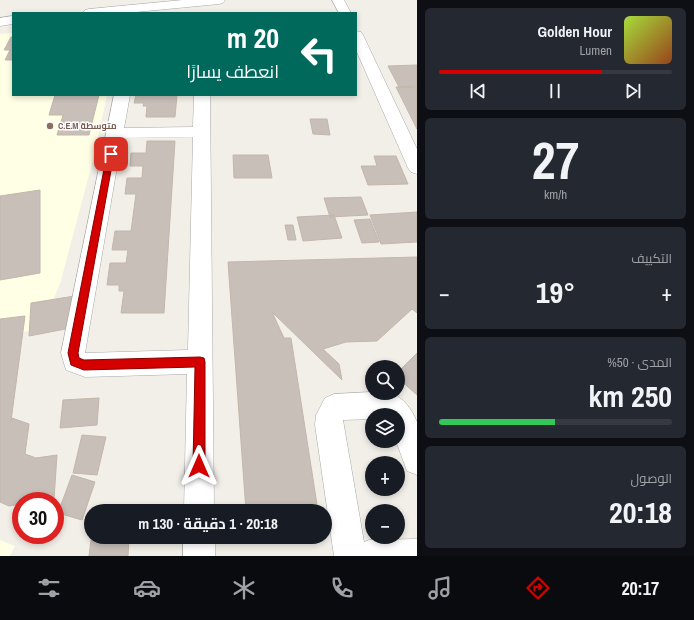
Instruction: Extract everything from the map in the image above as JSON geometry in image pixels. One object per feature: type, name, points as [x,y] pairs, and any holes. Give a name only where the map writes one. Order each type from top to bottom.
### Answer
[{"type":"street","points":[[99,12],[219,0]]},
{"type":"street","points":[[338,0],[344,12]]},
{"type":"street","points":[[0,22],[12,20]]},
{"type":"street","points":[[357,37],[417,168]]},
{"type":"street","points":[[122,96],[73,353],[75,362],[84,365],[200,362]]},
{"type":"street","points":[[199,504],[202,96]]},
{"type":"street","points":[[115,133],[202,132]]},
{"type":"street","points":[[350,556],[329,425],[330,415],[334,407],[385,406],[389,408]]},
{"type":"street","points":[[405,426],[417,461]]},
{"type":"street","points":[[199,544],[199,556]]},
{"type":"street","points":[[369,556],[417,555]]},
{"type":"shaded area","points":[[12,33],[12,96],[107,96],[94,156],[60,284],[48,312],[28,331],[0,337],[0,34]]},
{"type":"shaded area","points":[[0,540],[15,546],[10,556],[0,556]]},
{"type":"building","points":[[12,37],[12,60],[5,60],[10,50],[4,50]]},
{"type":"building","points":[[417,65],[417,86],[399,87],[388,66]]},
{"type":"building","points":[[396,87],[417,87],[417,129]]},
{"type":"building","points":[[55,96],[99,96],[89,135],[57,135],[63,115],[49,115]]},
{"type":"building","points":[[136,96],[177,96],[175,117],[146,117],[147,106],[143,106],[144,103],[134,103]]},
{"type":"building","points":[[310,119],[327,119],[330,135],[313,134]]},
{"type":"building","points":[[147,141],[175,141],[164,313],[121,313],[124,291],[119,291],[119,285],[107,285],[110,263],[126,263],[128,250],[112,250],[115,231],[131,231],[136,194],[125,194],[127,178],[142,178],[143,166],[130,166],[131,153],[146,153]]},
{"type":"building","points":[[233,155],[268,155],[272,178],[234,178]]},
{"type":"building","points":[[374,156],[396,156],[408,184],[368,185],[361,166],[377,166]]},
{"type":"building","points":[[40,190],[40,273],[0,280],[0,196]]},
{"type":"building","points":[[361,197],[368,215],[330,217],[324,198]]},
{"type":"building","points":[[417,212],[417,242],[381,244],[370,215]]},
{"type":"building","points":[[334,215],[342,238],[303,241],[297,217]]},
{"type":"building","points":[[370,219],[379,242],[362,243],[354,220]]},
{"type":"building","points":[[285,225],[293,225],[296,240],[288,240]]},
{"type":"building","points":[[417,257],[417,313],[412,309],[377,341],[346,342],[323,349],[339,364],[342,380],[272,312],[284,338],[291,338],[317,504],[245,504],[228,262]]},
{"type":"building","points":[[81,295],[76,327],[29,336],[31,303]]},
{"type":"building","points":[[25,316],[11,421],[12,418],[29,424],[25,454],[36,458],[57,455],[54,492],[12,492],[12,506],[9,506],[0,502],[0,319]]},
{"type":"building","points":[[417,353],[417,395],[405,384],[405,365]]},
{"type":"building","points":[[99,398],[97,425],[60,428],[63,400]]},
{"type":"building","points":[[82,435],[106,437],[97,475],[73,473]]},
{"type":"building","points":[[72,475],[95,482],[87,504],[84,504],[84,514],[82,520],[64,515],[64,497]]},
{"type":"building","points":[[90,544],[129,544],[128,556],[89,556]]},
{"type":"place","name":"C.E.M متوسطة","points":[[50,126]]},
{"type":"route","points":[[111,154],[73,353],[75,362],[84,365],[200,362],[199,466]]}]
